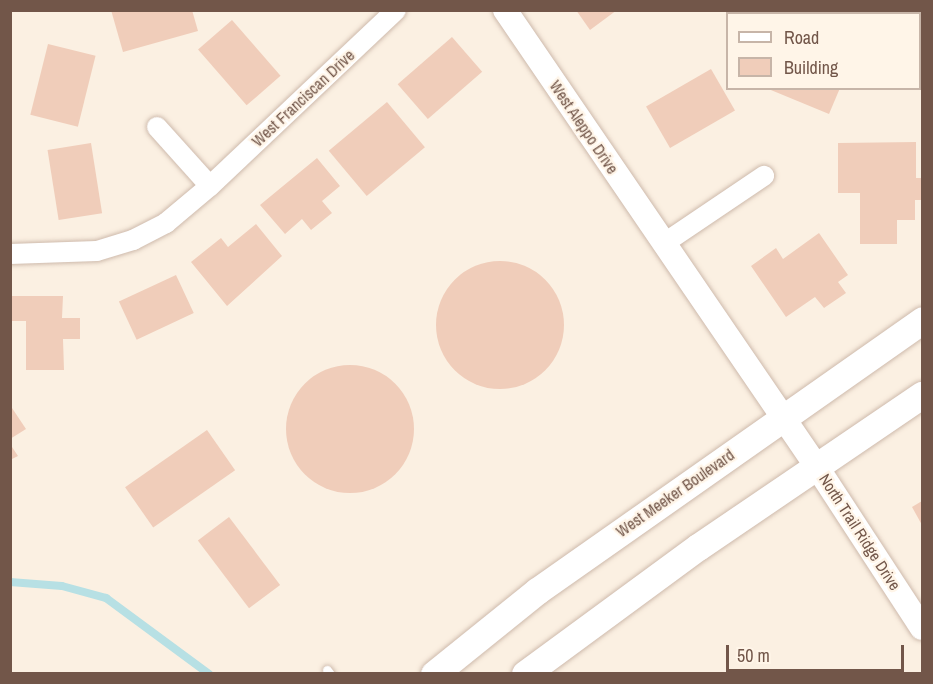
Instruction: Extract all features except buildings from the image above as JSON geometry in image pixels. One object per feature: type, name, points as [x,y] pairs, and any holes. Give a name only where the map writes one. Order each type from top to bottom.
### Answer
[{"type":"main road","name":"West Meeker Boulevard","points":[[434,674],[537,591],[922,320]]},
{"type":"main road","points":[[525,674],[922,395]]},
{"type":"street","name":"West Franciscan Drive","points":[[10,254],[97,251],[133,240],[166,223],[210,186],[396,10]]},
{"type":"street","name":"West Aleppo Drive","points":[[505,10],[817,467]]},
{"type":"street","points":[[158,127],[210,186]]},
{"type":"street","points":[[663,244],[764,176]]},
{"type":"street","name":"North Trail Ridge Drive","points":[[817,467],[922,628]]},
{"type":"green space","points":[[876,11],[922,11],[922,78],[921,12]]},
{"type":"waterway","points":[[10,582],[62,586],[106,598],[209,674]]}]
